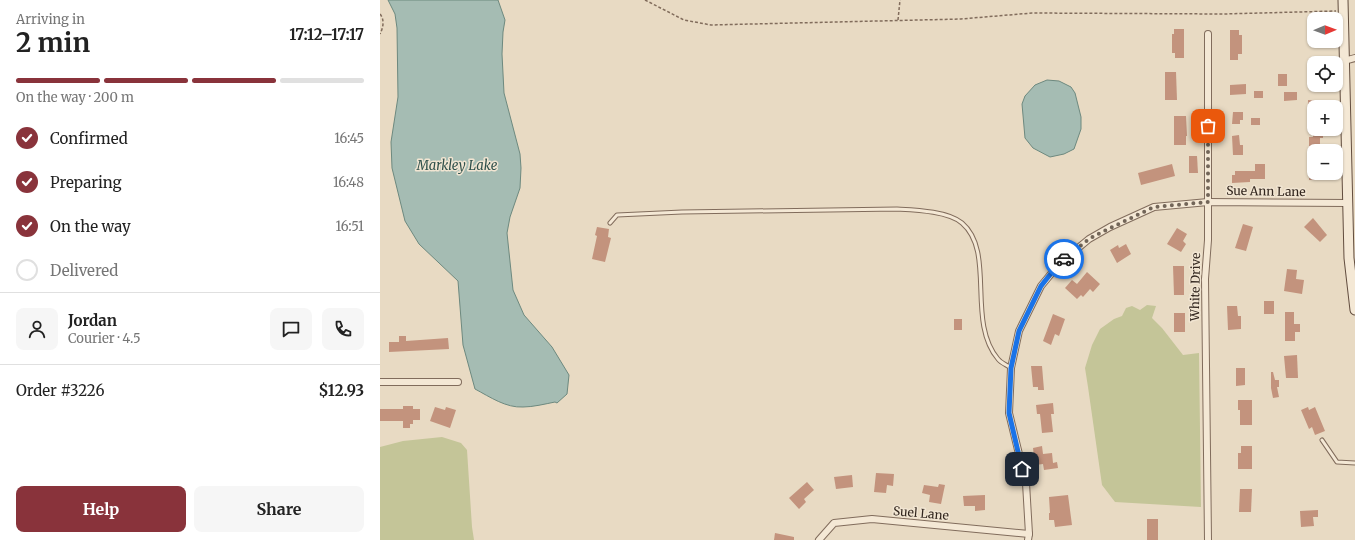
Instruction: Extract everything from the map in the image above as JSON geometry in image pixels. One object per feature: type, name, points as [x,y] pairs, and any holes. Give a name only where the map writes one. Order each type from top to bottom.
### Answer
[{"type":"street","points":[[1343,0],[1349,258],[1355,310]]},
{"type":"street","name":"White Drive","points":[[1208,34],[1208,240],[1205,279],[1208,540]]},
{"type":"street","points":[[1344,61],[1355,58]]},
{"type":"street","name":"Sue Ann Lane","points":[[1028,537],[1026,483],[1009,413],[1011,368],[1019,331],[1041,286],[1060,262],[1089,239],[1110,226],[1154,207],[1208,202],[1348,203]]},
{"type":"street","points":[[380,382],[458,382]]},
{"type":"street","name":"Suel Lane","points":[[819,540],[834,523],[872,519],[1028,537]]},
{"type":"lane","points":[[610,223],[617,215],[682,212],[897,209],[925,211],[945,215],[962,222],[973,237],[978,250],[982,320],[989,345],[999,360],[1011,368]]},
{"type":"lane","points":[[1322,440],[1337,462],[1355,463]]},
{"type":"path","points":[[645,0],[684,20],[711,25],[961,19],[1032,14],[1223,14],[1343,11]]},
{"type":"path","points":[[898,20],[900,0]]},
{"type":"path","points":[[380,14],[382,16],[383,28],[380,34]]},
{"type":"green space","points":[[1147,305],[1156,306],[1152,318],[1162,328],[1183,355],[1199,353],[1201,507],[1115,502],[1102,485],[1085,368],[1092,345],[1100,329],[1114,319],[1122,316],[1126,308],[1132,306],[1140,310]]},
{"type":"green space","points":[[442,437],[461,443],[467,450],[474,540],[380,540],[380,447],[403,441]]},
{"type":"water","name":"Markley Lake","points":[[388,0],[498,0],[505,20],[502,54],[504,93],[520,154],[521,168],[520,188],[510,217],[507,233],[513,290],[524,315],[552,347],[569,375],[567,394],[557,403],[555,402],[523,407],[510,406],[475,389],[463,345],[458,281],[419,244],[405,221],[392,168],[391,142],[398,97],[397,28],[395,14]]},
{"type":"water","points":[[1047,80],[1059,81],[1071,87],[1075,93],[1081,117],[1081,129],[1074,149],[1064,154],[1050,157],[1033,148],[1025,138],[1022,104],[1025,96],[1035,85]]},
{"type":"building","points":[[1174,29],[1184,29],[1184,58],[1175,58],[1175,53],[1172,53],[1172,34],[1174,34]]},
{"type":"building","points":[[1230,30],[1239,30],[1239,35],[1242,35],[1242,54],[1238,54],[1238,60],[1230,60]]},
{"type":"building","points":[[1165,72],[1176,72],[1177,100],[1165,100]]},
{"type":"building","points":[[1278,74],[1287,74],[1287,86],[1278,86]]},
{"type":"building","points":[[1246,84],[1246,94],[1230,95],[1230,85]]},
{"type":"building","points":[[1254,91],[1263,91],[1263,98],[1254,98]]},
{"type":"building","points":[[1284,92],[1297,92],[1297,100],[1284,101]]},
{"type":"building","points":[[1233,112],[1243,112],[1243,120],[1240,120],[1240,124],[1232,124]]},
{"type":"building","points":[[1174,116],[1186,116],[1186,145],[1174,145]]},
{"type":"building","points":[[1251,118],[1260,118],[1260,125],[1251,125]]},
{"type":"building","points":[[1239,135],[1240,145],[1243,145],[1243,155],[1233,155],[1232,136]]},
{"type":"building","points":[[1323,136],[1323,138],[1320,138],[1320,144],[1309,144],[1309,137]]},
{"type":"building","points":[[1189,156],[1197,156],[1198,173],[1189,173]]},
{"type":"building","points":[[1172,164],[1175,176],[1141,185],[1138,173]]},
{"type":"building","points":[[1255,164],[1265,164],[1265,179],[1250,179],[1250,182],[1232,183],[1232,175],[1235,175],[1235,171],[1255,171]]},
{"type":"building","points":[[1313,218],[1327,235],[1320,242],[1304,227]]},
{"type":"building","points":[[1243,224],[1253,227],[1246,251],[1235,248]]},
{"type":"building","points":[[597,227],[609,229],[608,237],[611,238],[605,262],[592,259],[597,236],[595,235]]},
{"type":"building","points":[[1177,228],[1187,234],[1183,241],[1186,244],[1181,252],[1167,244]]},
{"type":"building","points":[[1126,244],[1131,254],[1117,263],[1110,250],[1118,245],[1119,248]]},
{"type":"building","points":[[1173,266],[1184,266],[1184,295],[1174,295]]},
{"type":"building","points":[[1287,269],[1297,270],[1296,279],[1304,280],[1302,294],[1284,291]]},
{"type":"building","points":[[1087,272],[1100,284],[1093,292],[1090,289],[1083,297],[1081,295],[1077,299],[1065,288],[1072,280],[1077,284]]},
{"type":"building","points":[[1264,301],[1274,301],[1274,314],[1264,314]]},
{"type":"building","points":[[1227,306],[1237,306],[1238,316],[1241,316],[1241,329],[1228,330]]},
{"type":"building","points":[[1285,312],[1294,312],[1294,324],[1300,324],[1300,332],[1295,332],[1295,341],[1285,341]]},
{"type":"building","points":[[1174,313],[1185,313],[1185,332],[1174,332]]},
{"type":"building","points":[[1053,314],[1065,319],[1059,336],[1055,334],[1051,345],[1043,341]]},
{"type":"building","points":[[954,319],[962,319],[962,330],[954,330]]},
{"type":"building","points":[[399,336],[406,336],[406,341],[448,338],[449,349],[389,352],[389,342],[399,342]]},
{"type":"building","points":[[1297,355],[1298,378],[1286,378],[1284,356]]},
{"type":"building","points":[[1031,366],[1042,366],[1044,390],[1038,390],[1038,387],[1033,387]]},
{"type":"building","points":[[1236,368],[1245,368],[1245,385],[1236,386]]},
{"type":"building","points":[[1271,372],[1273,372],[1275,380],[1279,380],[1279,387],[1277,387],[1279,397],[1273,398],[1271,388]]},
{"type":"building","points":[[1238,400],[1252,400],[1252,425],[1240,425]]},
{"type":"building","points":[[1053,403],[1054,414],[1051,414],[1053,432],[1042,433],[1040,414],[1037,414],[1036,405]]},
{"type":"building","points":[[403,406],[413,406],[413,409],[420,409],[420,420],[413,420],[413,424],[410,424],[410,428],[403,428],[403,421],[380,421],[380,409],[403,409]]},
{"type":"building","points":[[435,407],[445,410],[446,407],[456,410],[450,428],[430,421]]},
{"type":"building","points":[[1308,407],[1309,410],[1315,407],[1325,431],[1315,435],[1312,427],[1309,429],[1301,410]]},
{"type":"building","points":[[1042,446],[1043,454],[1052,453],[1053,463],[1057,462],[1058,468],[1044,470],[1043,464],[1035,465],[1033,448]]},
{"type":"building","points":[[1241,446],[1252,446],[1252,469],[1238,469],[1238,453],[1241,453]]},
{"type":"building","points":[[876,473],[894,474],[893,486],[887,485],[886,493],[874,492]]},
{"type":"building","points":[[852,475],[853,487],[836,489],[834,477]]},
{"type":"building","points":[[807,482],[814,490],[804,499],[806,502],[799,509],[789,498]]},
{"type":"building","points":[[939,484],[945,485],[941,504],[929,502],[930,495],[922,493],[924,485],[938,487]]},
{"type":"building","points":[[1240,489],[1252,489],[1251,512],[1239,512]]},
{"type":"building","points":[[985,495],[985,510],[975,511],[975,506],[964,506],[963,496]]},
{"type":"building","points":[[1068,495],[1072,525],[1055,527],[1054,520],[1049,520],[1049,497]]},
{"type":"building","points":[[1318,510],[1318,517],[1313,517],[1314,526],[1301,527],[1300,511]]},
{"type":"building","points":[[1147,519],[1158,519],[1158,540],[1147,540]]},
{"type":"building","points":[[775,533],[794,537],[794,540],[774,540]]},
{"type":"way so far","points":[[1064,259],[1089,239],[1110,226],[1154,207],[1208,202],[1208,126]]},
{"type":"route","points":[[1022,469],[1009,413],[1011,368],[1019,331],[1041,286],[1064,259]]}]
